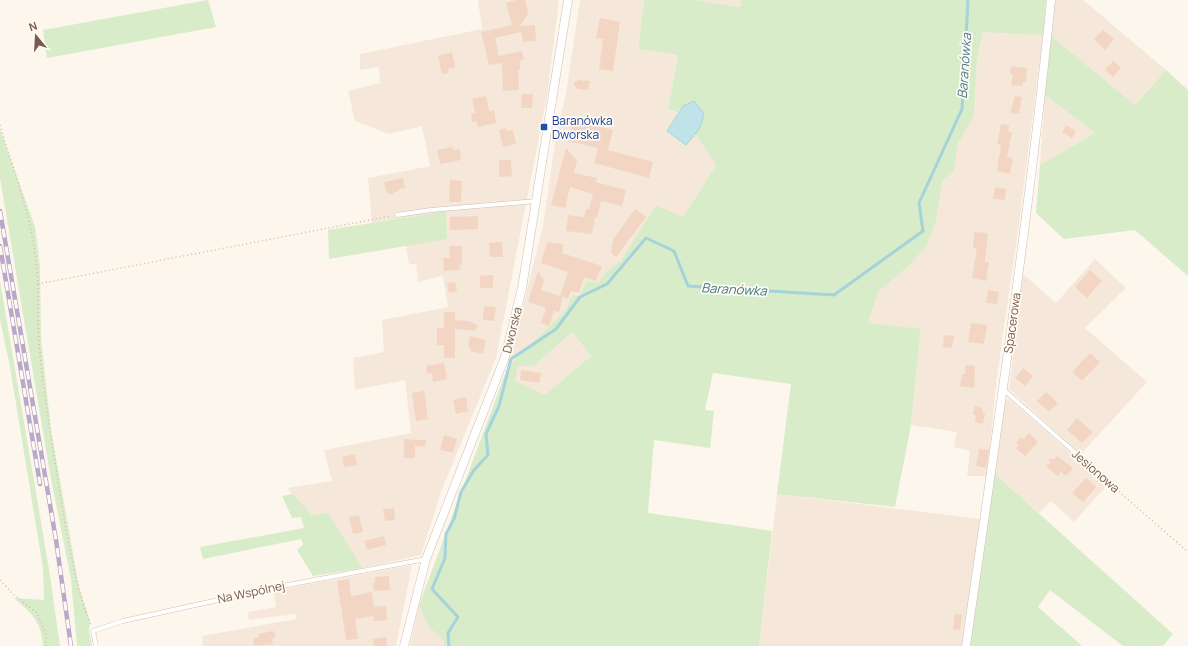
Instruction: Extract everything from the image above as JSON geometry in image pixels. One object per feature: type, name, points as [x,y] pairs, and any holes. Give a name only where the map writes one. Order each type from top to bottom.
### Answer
[{"type":"street","name":"Dworska","points":[[404,646],[426,559],[505,357],[522,288],[568,0]]},
{"type":"street","name":"Spacerowa","points":[[966,646],[1003,390],[1038,128],[1051,0]]},
{"type":"lane","points":[[397,215],[431,210],[536,201]]},
{"type":"lane","name":"Jesionowa","points":[[1003,390],[1112,485]]},
{"type":"lane","name":"Na Wspólnej","points":[[93,631],[123,621],[277,587],[426,559]]},
{"type":"lane","points":[[93,631],[96,646]]},
{"type":"path","points":[[0,125],[13,172],[29,216],[38,284],[39,343],[49,427],[71,558],[83,606],[93,631]]},
{"type":"path","points":[[38,284],[397,215]]},
{"type":"path","name":"Jesionowa","points":[[1112,485],[1188,552]]},
{"type":"path","points":[[0,580],[13,594],[37,613],[46,634],[46,646]]},
{"type":"shaded area","points":[[478,0],[559,0],[547,96],[496,358],[441,492],[421,555],[363,568],[328,513],[312,515],[287,488],[332,481],[324,450],[411,433],[405,380],[355,390],[353,358],[384,352],[382,320],[448,307],[443,276],[418,282],[416,264],[409,264],[406,245],[447,239],[446,211],[372,223],[368,178],[430,166],[422,126],[389,134],[355,121],[348,91],[380,83],[379,67],[360,70],[360,54],[482,29]]},
{"type":"shaded area","points":[[580,0],[644,0],[638,49],[678,55],[668,109],[678,112],[667,131],[686,145],[695,134],[716,165],[683,217],[656,205],[621,260],[604,274],[598,283],[586,281],[580,296],[572,295],[566,310],[508,366],[543,226],[557,130],[566,94]]},
{"type":"shaded area","points":[[695,0],[741,0],[742,7]]},
{"type":"shaded area","points":[[1055,0],[1083,0],[1166,70],[1135,105],[1050,35]]},
{"type":"shaded area","points":[[983,31],[1043,35],[1019,224],[997,376],[987,476],[967,476],[970,451],[954,447],[957,432],[911,425],[921,330],[868,323],[878,292],[905,269],[939,196],[942,181],[954,171],[958,144],[974,116],[977,58]]},
{"type":"shaded area","points":[[1045,95],[1095,133],[1040,165]]},
{"type":"shaded area","points":[[1095,259],[1126,288],[1085,328],[1147,382],[1081,454],[1009,389],[1023,274],[1056,303]]},
{"type":"shaded area","points":[[572,332],[591,356],[545,396],[515,381],[518,366],[534,366]]},
{"type":"shaded area","points":[[1008,398],[1107,485],[1074,522],[1051,501],[1039,513],[994,473],[1004,402]]},
{"type":"shaded area","points":[[777,494],[980,519],[962,646],[759,646]]},
{"type":"shaded area","points":[[412,565],[396,646],[203,646],[202,636],[296,619],[296,614],[249,620],[248,612],[276,607],[273,591]]},
{"type":"shaded area","points":[[419,605],[428,626],[444,641],[444,646],[410,646]]},
{"type":"green space","points":[[208,0],[216,27],[47,58],[43,30]]},
{"type":"green space","points":[[644,0],[695,0],[741,7],[741,0],[1046,0],[1043,35],[983,32],[977,58],[974,116],[958,144],[954,171],[942,181],[936,220],[927,246],[905,269],[878,292],[868,323],[921,329],[911,425],[895,507],[777,494],[791,384],[713,373],[705,410],[714,411],[710,448],[654,440],[648,513],[772,531],[759,646],[444,646],[444,641],[428,626],[419,605],[508,366],[566,310],[572,295],[580,296],[586,281],[598,283],[604,274],[621,260],[656,205],[683,217],[716,165],[695,134],[700,128],[704,114],[694,101],[683,106],[678,112],[668,109],[678,55],[638,49]],"holes":[[[572,332],[591,356],[545,395],[515,381],[518,366],[534,366]]]},
{"type":"green space","points":[[1050,35],[1135,105],[1166,70],[1188,90],[1188,276],[1135,230],[1064,239],[1036,213],[1040,165],[1095,133],[1045,95]]},
{"type":"green space","points":[[0,129],[35,227],[40,266],[41,339],[51,430],[79,587],[90,621],[89,630],[92,646],[77,646],[71,579],[51,479],[0,178]]},
{"type":"green space","points":[[446,211],[447,239],[329,259],[328,230]]},
{"type":"green space","points":[[0,281],[49,569],[60,646],[43,646],[38,624],[31,613],[14,598],[44,600],[43,568],[10,367],[0,319]]},
{"type":"green space","points":[[994,473],[1173,634],[1163,646],[1123,646],[1050,590],[1038,607],[1082,646],[970,646]]},
{"type":"green space","points":[[293,494],[312,515],[328,513],[363,568],[313,576],[297,550],[303,545],[301,539],[203,559],[200,547],[304,528],[301,517],[292,518],[282,496]]},
{"type":"water","points":[[694,101],[704,114],[700,128],[686,145],[667,131],[683,106]]},
{"type":"building","points":[[516,0],[525,0],[528,14],[520,26],[535,25],[536,41],[523,42],[521,32],[495,38],[499,56],[522,51],[524,59],[520,60],[520,70],[518,70],[519,90],[503,91],[502,63],[489,65],[481,32],[512,25],[506,3]]},
{"type":"building","points":[[600,18],[620,22],[613,71],[599,69],[603,39],[596,38]]},
{"type":"building","points":[[1103,30],[1114,39],[1105,50],[1094,39]]},
{"type":"building","points":[[452,52],[455,67],[448,69],[449,73],[442,74],[438,56]]},
{"type":"building","points":[[1113,61],[1121,68],[1113,77],[1105,70]]},
{"type":"building","points":[[1011,66],[1027,68],[1026,82],[1023,82],[1022,86],[1011,85],[1013,74],[1010,74]]},
{"type":"building","points":[[579,80],[590,81],[588,90],[577,89],[573,83]]},
{"type":"building","points":[[522,94],[533,94],[532,108],[521,108]]},
{"type":"building","points":[[486,96],[489,111],[494,110],[496,123],[478,127],[476,121],[472,122],[471,113],[475,113],[472,99]]},
{"type":"building","points":[[1015,96],[1022,97],[1019,114],[1010,113]]},
{"type":"building","points":[[573,120],[613,130],[608,150],[653,162],[649,178],[594,163],[598,148],[568,141]]},
{"type":"building","points":[[1001,124],[1009,125],[1008,131],[1012,132],[1007,157],[1013,158],[1010,174],[997,171],[1001,145],[997,144]]},
{"type":"building","points":[[1066,125],[1076,131],[1072,138],[1062,132]]},
{"type":"building","points":[[506,128],[507,131],[513,130],[516,144],[503,147],[499,130]]},
{"type":"building","points":[[452,147],[453,150],[460,149],[461,160],[440,164],[437,150]]},
{"type":"building","points":[[566,148],[577,161],[574,173],[597,178],[596,182],[626,190],[622,206],[601,201],[597,218],[595,217],[592,234],[566,231],[568,215],[584,217],[586,209],[589,209],[593,194],[570,187],[565,208],[551,205]]},
{"type":"building","points":[[499,160],[511,160],[512,176],[499,177]]},
{"type":"building","points":[[403,178],[405,188],[398,189],[399,191],[394,192],[392,195],[386,192],[384,182]]},
{"type":"building","points":[[450,180],[462,181],[461,202],[449,202]]},
{"type":"building","points":[[995,187],[1006,189],[1005,200],[993,199]]},
{"type":"building","points":[[635,209],[646,217],[616,257],[611,253],[613,240]]},
{"type":"building","points":[[478,216],[478,229],[450,230],[450,217]]},
{"type":"building","points":[[974,232],[988,233],[985,262],[989,262],[986,281],[972,278],[977,249],[973,248]]},
{"type":"building","points":[[502,242],[503,257],[490,257],[489,243]]},
{"type":"building","points":[[547,242],[563,244],[562,253],[602,266],[596,281],[584,277],[579,293],[571,291],[568,299],[563,297],[559,312],[554,311],[549,326],[541,323],[546,308],[528,302],[538,271],[544,281],[541,290],[560,296],[568,272],[541,263]]},
{"type":"building","points":[[449,246],[462,246],[462,265],[459,265],[460,270],[444,271],[443,258],[450,258]]},
{"type":"building","points":[[1090,270],[1102,281],[1087,298],[1075,287]]},
{"type":"building","points":[[493,275],[493,288],[480,288],[480,276]]},
{"type":"building","points":[[455,282],[457,291],[449,293],[447,283]]},
{"type":"building","points":[[988,290],[999,292],[997,304],[986,303]]},
{"type":"building","points":[[484,306],[496,307],[494,321],[483,320]]},
{"type":"building","points":[[444,312],[455,312],[455,320],[469,321],[477,325],[476,331],[455,329],[455,358],[444,358],[444,345],[437,345],[437,328],[444,328]]},
{"type":"building","points":[[971,323],[987,325],[984,344],[968,342]]},
{"type":"building","points":[[944,335],[954,336],[952,348],[943,347]]},
{"type":"building","points":[[470,336],[486,340],[483,354],[470,351],[471,348],[468,347]]},
{"type":"building","points":[[1090,353],[1100,362],[1082,381],[1072,372]]},
{"type":"building","points":[[444,363],[447,379],[433,382],[432,373],[427,374],[426,366]]},
{"type":"building","points":[[966,365],[975,366],[974,388],[960,386],[962,374],[965,374]]},
{"type":"building","points":[[1023,368],[1033,376],[1025,386],[1015,378]]},
{"type":"building","points":[[521,370],[541,373],[539,383],[520,380]]},
{"type":"building","points":[[424,391],[428,419],[416,421],[412,393]]},
{"type":"building","points":[[1046,392],[1058,403],[1049,412],[1037,401]]},
{"type":"building","points":[[466,397],[468,411],[456,414],[453,400]]},
{"type":"building","points":[[975,406],[983,408],[982,412],[985,413],[983,424],[975,422],[976,415],[973,415]]},
{"type":"building","points":[[1077,418],[1093,432],[1082,443],[1067,430]]},
{"type":"building","points":[[1029,433],[1038,442],[1025,456],[1016,448],[1019,445],[1016,443],[1021,437],[1024,439]]},
{"type":"building","points":[[444,435],[457,439],[453,453],[440,450]]},
{"type":"building","points":[[404,439],[426,440],[425,447],[415,446],[415,458],[404,458]]},
{"type":"building","points":[[979,449],[989,450],[986,468],[976,466]]},
{"type":"building","points":[[355,454],[357,465],[344,467],[342,457]]},
{"type":"building","points":[[1057,456],[1073,468],[1066,476],[1061,472],[1058,476],[1046,466],[1050,463],[1049,459],[1054,459]]},
{"type":"building","points":[[1086,478],[1096,487],[1083,502],[1072,493]]},
{"type":"building","points":[[394,508],[395,520],[385,521],[383,509]]},
{"type":"building","points":[[359,515],[363,532],[353,534],[349,517]]},
{"type":"building","points":[[384,536],[386,545],[367,550],[364,541]]},
{"type":"building","points":[[389,576],[390,590],[374,591],[373,583],[375,583],[375,577]]},
{"type":"building","points":[[349,579],[351,596],[372,592],[374,607],[386,606],[387,620],[374,621],[373,616],[355,619],[358,639],[346,640],[337,581]]},
{"type":"building","points":[[955,614],[962,615],[960,630],[953,629]]},
{"type":"building","points":[[274,631],[275,638],[272,639],[273,644],[254,646],[253,639],[259,637],[258,634]]},
{"type":"building","points":[[386,637],[387,646],[374,646],[373,639]]},
{"type":"waterway","name":"Baranówka","points":[[449,646],[448,633],[458,617],[432,589],[445,558],[446,534],[454,519],[461,492],[474,470],[488,455],[486,434],[499,406],[511,359],[556,329],[580,297],[607,284],[646,238],[674,251],[688,286],[834,295],[923,231],[919,203],[962,109],[968,0]]},
{"type":"railway","points":[[0,211],[56,540],[71,646]]},
{"type":"railway","points":[[0,246],[40,484]]},
{"type":"place","name":"Baranówka Dworska","points":[[544,127]]}]
